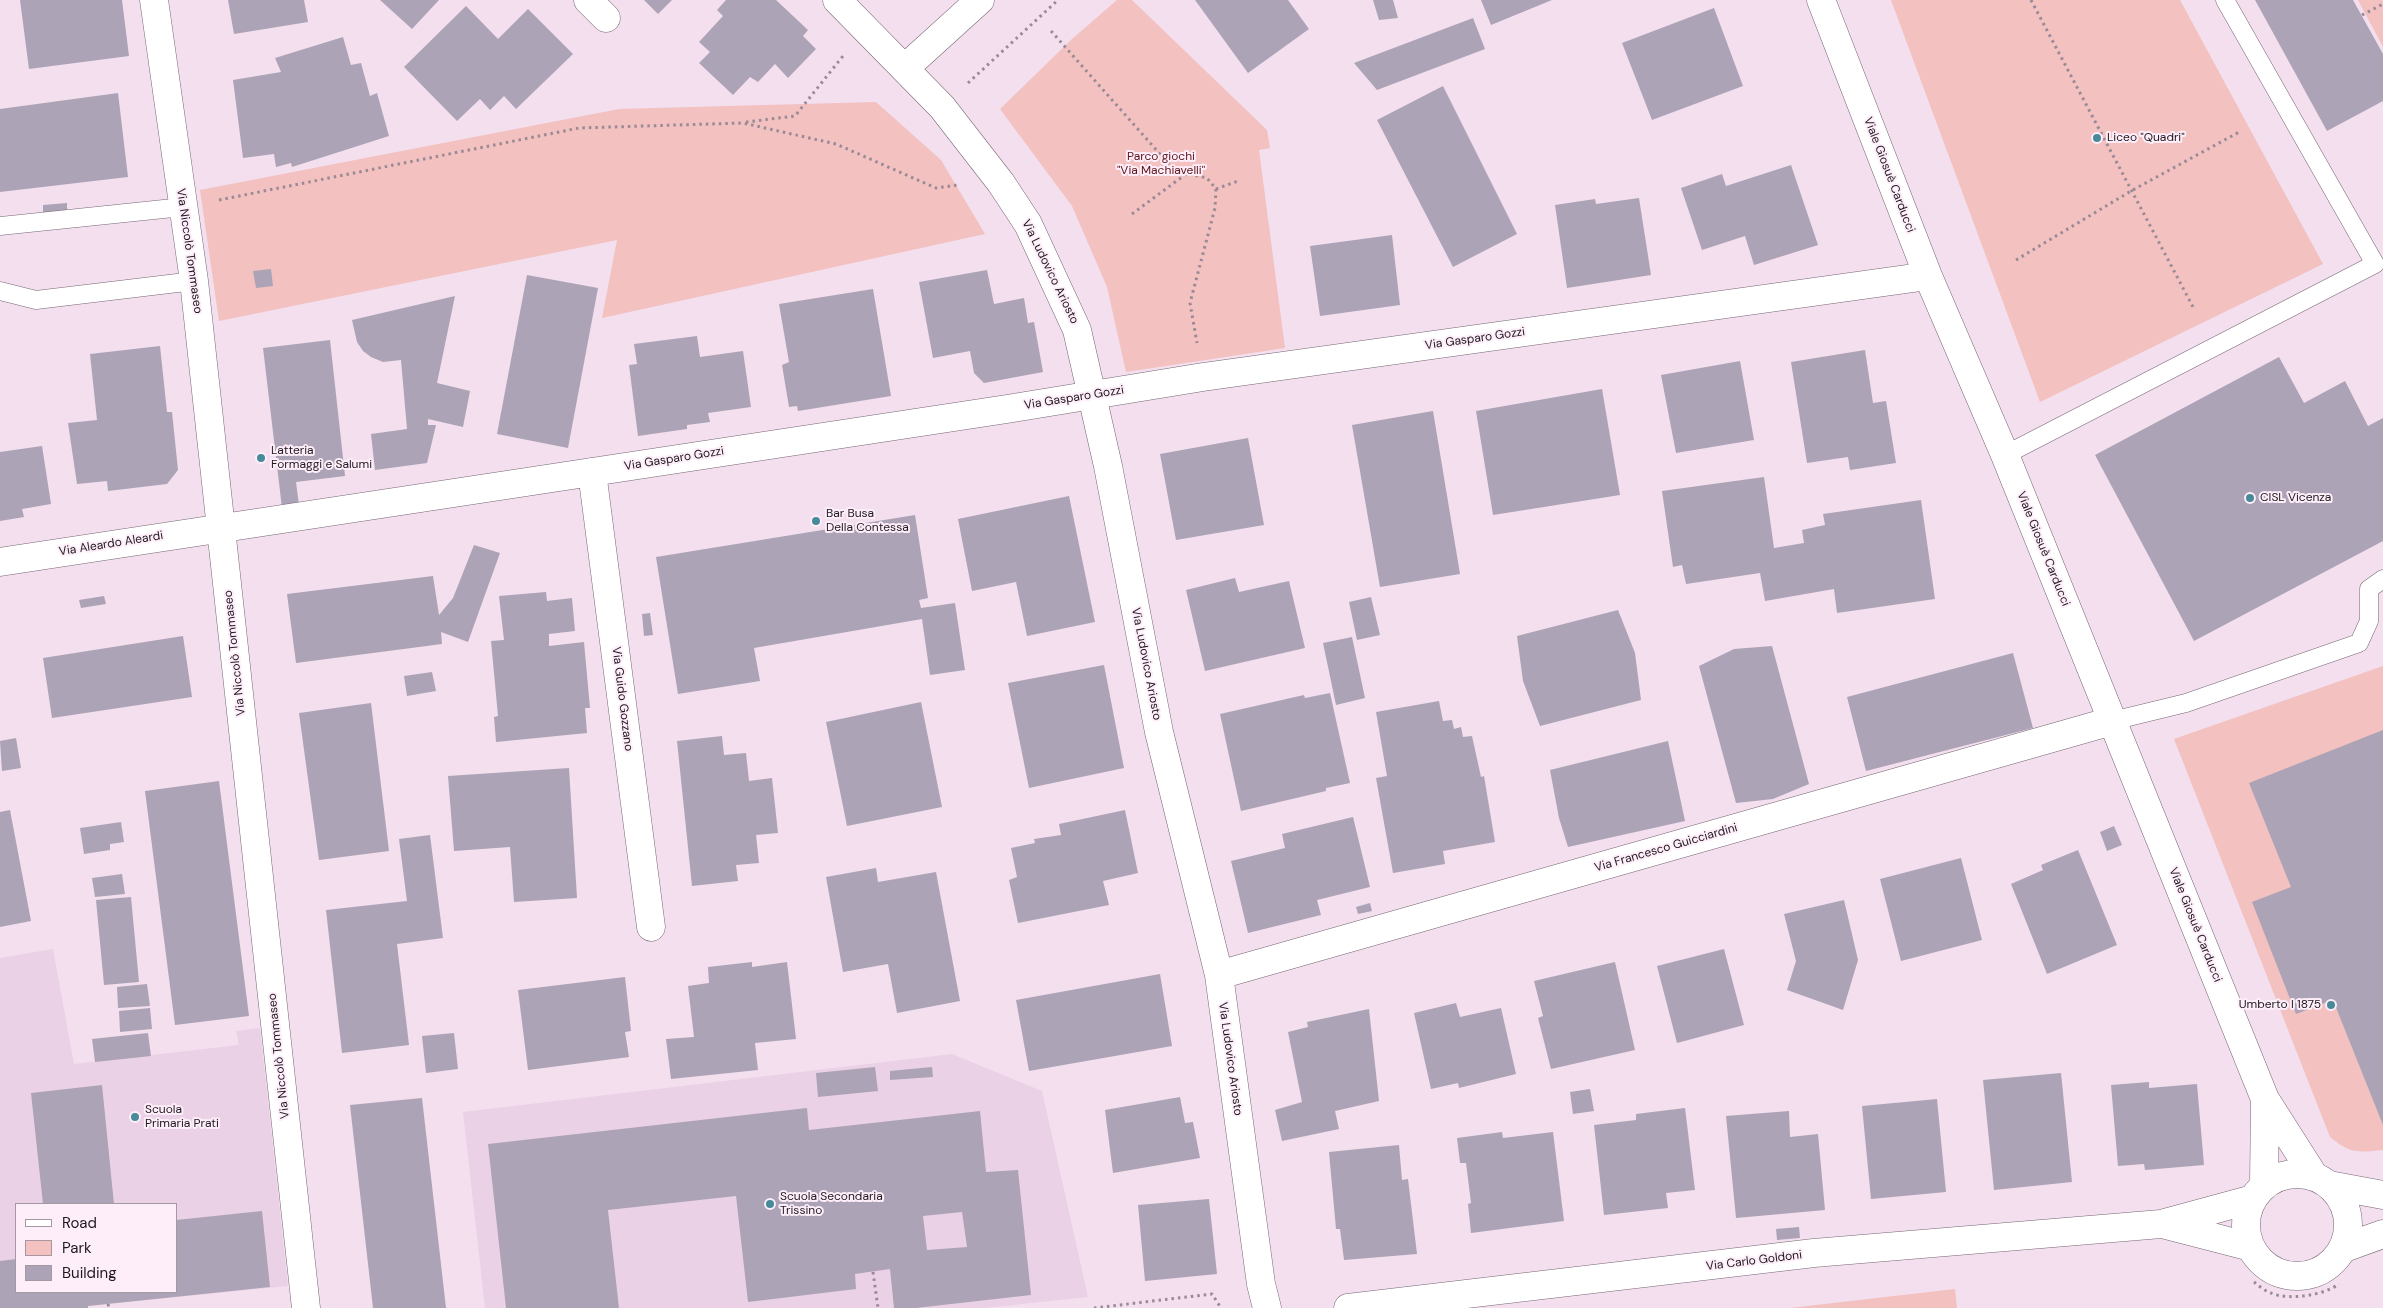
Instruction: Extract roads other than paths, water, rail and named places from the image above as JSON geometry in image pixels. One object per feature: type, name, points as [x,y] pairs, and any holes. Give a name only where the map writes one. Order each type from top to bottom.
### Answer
[{"type":"street","name":"Via Niccolò Tommaseo","points":[[154,0],[194,281],[306,1308]]},
{"type":"street","name":"Via Ludovico Ariosto","points":[[837,0],[942,107],[1001,183],[1028,224],[1077,330],[1093,395],[1160,732],[1219,975],[1261,1284],[1267,1308]]},
{"type":"street","points":[[905,68],[980,0]]},
{"type":"street","name":"Viale Giosuè Carducci","points":[[1822,0],[1928,276],[2005,455],[2266,1099],[2321,1181]]},
{"type":"street","name":"Via Gasparo Gozzi","points":[[222,527],[592,472],[1203,377],[1928,276]]},
{"type":"street","name":"Via Guido Gozzano","points":[[592,472],[651,927]]},
{"type":"street","name":"Via Aleardo Aleardi","points":[[0,562],[222,527]]},
{"type":"street","name":"Via Francesco Guicciardini","points":[[1219,975],[2112,721]]},
{"type":"street","name":"Viale Giosuè Carducci","points":[[2259,1192],[2266,1099]]},
{"type":"street","points":[[2321,1181],[2341,1198],[2348,1214],[2349,1231],[2344,1248],[2334,1261],[2321,1271],[2306,1276],[2289,1276],[2273,1271],[2260,1261],[2251,1247],[2246,1232],[2247,1215],[2259,1192],[2280,1177],[2297,1174],[2383,1195]]},
{"type":"street","name":"Via Carlo Goldoni","points":[[1348,1308],[1814,1254],[2161,1224],[2259,1192]]},
{"type":"street","name":"Via Carlo Goldoni","points":[[2161,1224],[2251,1247]]},
{"type":"street","points":[[2344,1248],[2383,1234]]},
{"type":"lane","points":[[2005,455],[2374,264],[2225,0]]},
{"type":"lane","points":[[0,226],[183,207]]},
{"type":"lane","points":[[0,291],[36,300],[194,281]]},
{"type":"lane","points":[[2112,721],[2186,704],[2359,643],[2369,622],[2368,589],[2383,579]]},
{"type":"place","name":"Liceo \"Quadri\"","points":[[2097,138]]},
{"type":"place","name":"Latteria Formaggi e Salumi","points":[[261,458]]},
{"type":"place","name":"CISL Vicenza","points":[[2250,498]]},
{"type":"place","name":"Bar Busa Della Contessa","points":[[816,521]]},
{"type":"place","name":"Umberto I 1875","points":[[2331,1005]]},
{"type":"place","name":"Scuola Primaria Prati","points":[[135,1117]]},
{"type":"place","name":"Scuola Secondaria Trissino","points":[[770,1204]]},
{"type":"park label","name":"Parco giochi \"Via Machiavelli\"","points":[[1161,164]]}]
